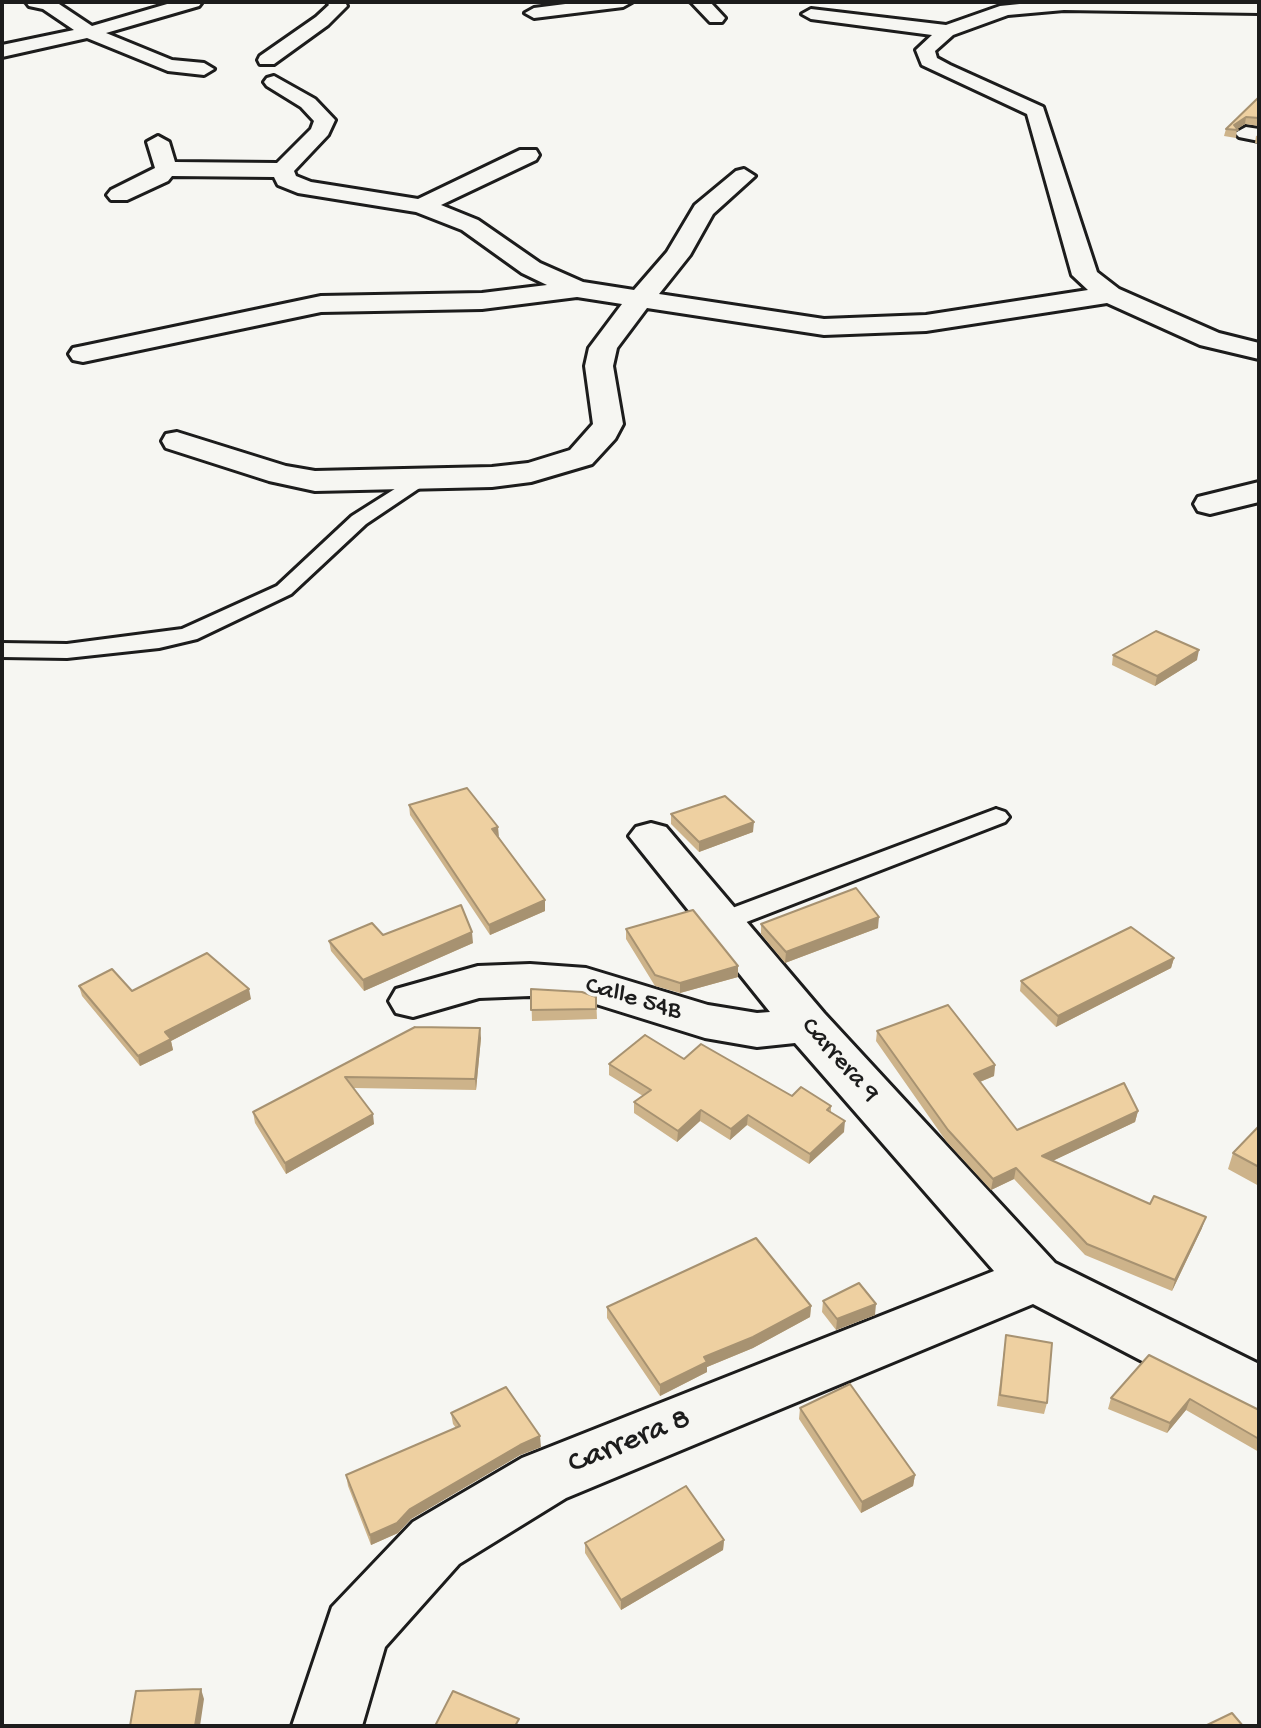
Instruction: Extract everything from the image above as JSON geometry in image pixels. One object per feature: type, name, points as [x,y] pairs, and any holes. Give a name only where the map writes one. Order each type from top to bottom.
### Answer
[{"type":"street","points":[[35,2],[49,5],[89,32],[168,65],[204,69]]},
{"type":"street","points":[[2,51],[89,32],[193,2]]},
{"type":"street","points":[[119,195],[160,176],[166,169],[283,170],[321,131],[325,120],[270,71],[338,6],[336,2]]},
{"type":"street","points":[[534,13],[623,2]]},
{"type":"street","points":[[700,2],[716,18]]},
{"type":"street","points":[[968,2],[976,21]]},
{"type":"street","points":[[1259,8],[1064,5],[1006,10],[947,31],[925,50],[929,61],[1036,111],[1085,275],[1110,295],[1210,339],[1259,351]]},
{"type":"street","points":[[811,14],[947,31]]},
{"type":"street","points":[[158,142],[166,169]]},
{"type":"street","points":[[421,206],[528,155]]},
{"type":"street","points":[[283,170],[286,180],[306,188],[421,206],[470,225],[531,268],[577,289],[639,300],[824,327],[926,323],[1110,295]]},
{"type":"street","points":[[177,441],[300,479],[505,475],[531,472],[581,457],[604,433],[608,424],[599,366],[603,348],[678,255],[703,210],[744,176]]},
{"type":"street","points":[[83,354],[321,304],[482,301],[577,289]]},
{"type":"street","points":[[1210,504],[1259,492]]},
{"type":"street","name":"Carrera 9","points":[[651,836],[807,1025],[1035,1279]]},
{"type":"street","name":"Calle 54B","points":[[413,1001],[478,982],[530,980],[586,984],[705,1021],[757,1030],[807,1025]]},
{"type":"street","points":[[1035,1279],[1259,1393]]},
{"type":"street","name":"Carrera 8","points":[[327,1726],[356,1630],[436,1543],[544,1478],[1035,1279]]},
{"type":"lane","points":[[2,650],[67,651],[159,641],[189,634],[284,590],[359,520],[420,479]]},
{"type":"lane","points":[[721,922],[996,817]]},
{"type":"building","points":[[1259,97],[1259,118],[1246,117],[1234,125],[1238,130],[1226,129]]},
{"type":"building","points":[[1156,631],[1199,650],[1157,676],[1113,655]]},
{"type":"building","points":[[467,788],[498,827],[492,829],[545,900],[489,925],[409,805]]},
{"type":"building","points":[[725,796],[754,822],[699,842],[671,814]]},
{"type":"building","points":[[856,888],[879,917],[786,952],[761,924]]},
{"type":"building","points":[[461,905],[472,932],[363,980],[329,941],[372,923],[383,935]]},
{"type":"building","points":[[693,910],[738,966],[680,983],[655,975],[626,929]]},
{"type":"building","points":[[1131,927],[1174,958],[1058,1016],[1021,981]]},
{"type":"building","points":[[207,953],[249,989],[165,1032],[171,1039],[138,1056],[79,986],[112,969],[132,991]]},
{"type":"building","points":[[531,989],[582,992],[596,997],[596,1009],[531,1010]]},
{"type":"building","points":[[948,1005],[995,1065],[974,1074],[1017,1130],[1124,1083],[1138,1111],[1042,1156],[1150,1204],[1154,1196],[1206,1217],[1175,1280],[1087,1244],[1016,1168],[993,1179],[948,1130],[877,1031]]},
{"type":"building","points":[[415,1027],[480,1028],[475,1079],[345,1077],[373,1114],[285,1163],[253,1112]]},
{"type":"building","points":[[645,1035],[684,1059],[701,1044],[792,1096],[801,1087],[831,1106],[827,1110],[845,1121],[810,1154],[748,1115],[731,1129],[701,1110],[678,1131],[634,1102],[651,1090],[609,1064]]},
{"type":"building","points":[[1259,1126],[1259,1167],[1233,1153]]},
{"type":"building","points":[[756,1238],[811,1306],[753,1337],[704,1357],[707,1362],[660,1385],[607,1307]]},
{"type":"building","points":[[859,1283],[876,1304],[837,1319],[823,1301]]},
{"type":"building","points":[[1006,1335],[1052,1343],[1047,1403],[1000,1395]]},
{"type":"building","points":[[1149,1355],[1259,1410],[1259,1439],[1190,1399],[1170,1423],[1111,1398]]},
{"type":"building","points":[[850,1384],[915,1475],[862,1502],[800,1408]]},
{"type":"building","points":[[506,1387],[540,1436],[410,1509],[397,1523],[370,1535],[346,1475],[460,1426],[451,1413]]},
{"type":"building","points":[[686,1486],[724,1540],[621,1600],[585,1543]]},
{"type":"building","points":[[201,1689],[195,1726],[130,1726],[136,1691]]},
{"type":"building","points":[[453,1691],[519,1719],[515,1726],[435,1726]]},
{"type":"building","points":[[1232,1713],[1243,1726],[1205,1726]]}]
